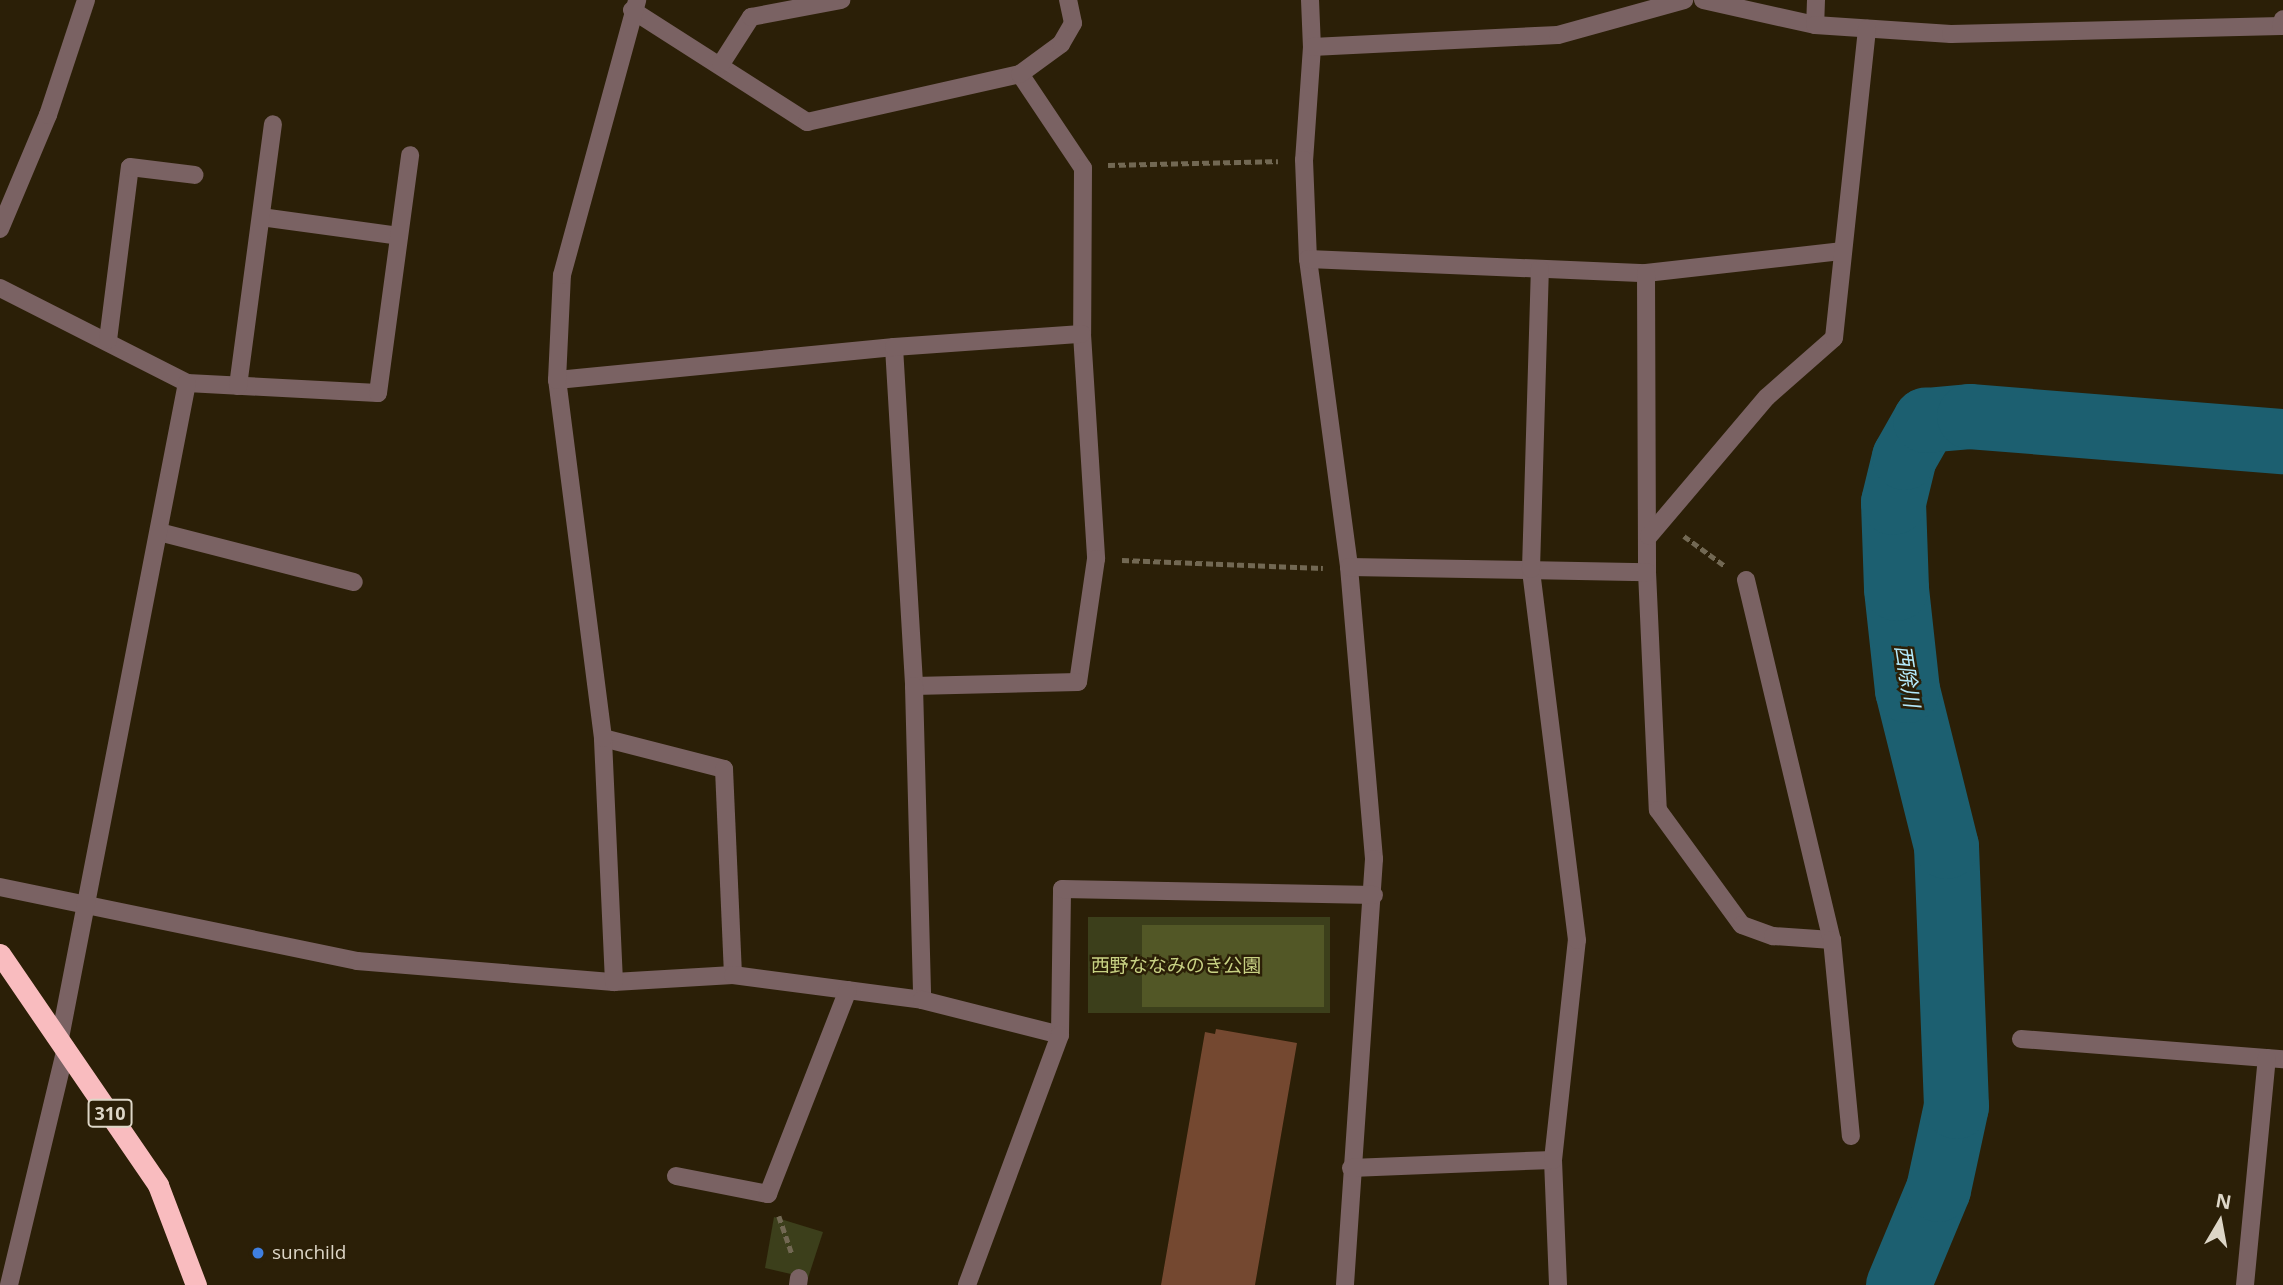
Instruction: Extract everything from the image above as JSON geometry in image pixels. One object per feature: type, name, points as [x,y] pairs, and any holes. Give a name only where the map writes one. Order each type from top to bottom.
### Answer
[{"type":"highway","name":"310","points":[[0,954],[158,1185],[196,1285]]},
{"type":"street","points":[[0,229],[48,115],[86,0]]},
{"type":"street","points":[[721,64],[751,17],[841,0]]},
{"type":"street","points":[[614,982],[603,738],[557,380],[562,275],[635,5],[807,122],[1020,74],[1060,44],[1073,23],[1068,0]]},
{"type":"street","points":[[1310,0],[1312,47],[1304,160],[1308,259],[1349,568],[1374,895],[1350,1168],[1345,1285]]},
{"type":"street","points":[[1312,47],[1558,35],[1684,0]]},
{"type":"street","points":[[1703,0],[1815,25],[1951,34],[2281,26],[2283,19]]},
{"type":"street","points":[[1815,25],[1816,0]]},
{"type":"street","points":[[1649,536],[1767,397],[1834,338],[1841,251],[1867,29]]},
{"type":"street","points":[[914,686],[1078,682],[1096,559],[1082,334],[1083,169],[1020,74]]},
{"type":"street","points":[[238,386],[273,124]]},
{"type":"street","points":[[0,288],[108,340],[187,383],[377,393],[411,155]]},
{"type":"street","points":[[108,340],[130,167],[195,175]]},
{"type":"street","points":[[261,217],[399,236]]},
{"type":"street","points":[[1308,259],[1647,273],[1841,251]]},
{"type":"street","points":[[1540,269],[1531,569],[1577,940],[1553,1160],[1558,1285]]},
{"type":"street","points":[[1647,273],[1647,572],[1658,810],[1742,925],[1773,936],[1832,940]]},
{"type":"street","points":[[557,380],[894,347],[1082,334]]},
{"type":"street","points":[[894,347],[914,686],[922,1000]]},
{"type":"street","points":[[9,1285],[63,1043],[86,905],[187,383]]},
{"type":"street","points":[[159,532],[354,582]]},
{"type":"street","points":[[1349,568],[1647,572]]},
{"type":"street","points":[[1746,580],[1832,940],[1852,1136]]},
{"type":"street","points":[[603,738],[724,769],[733,975]]},
{"type":"street","points":[[0,887],[357,961],[614,982],[733,975],[922,1000],[1060,1035]]},
{"type":"street","points":[[967,1285],[1060,1035],[1062,889],[1374,895]]},
{"type":"street","points":[[676,1176],[768,1194],[848,990]]},
{"type":"street","points":[[2021,1039],[2275,1059],[2245,1285]]},
{"type":"street","points":[[1350,1168],[1553,1160]]},
{"type":"path","points":[[1083,169],[1304,160]]},
{"type":"path","points":[[1661,520],[1746,580]]},
{"type":"path","points":[[1096,559],[1349,568]]},
{"type":"path","points":[[768,1194],[797,1274]]},
{"type":"green space","name":"西野ななみのき公園","points":[[1088,917],[1330,917],[1330,1013],[1088,1013]]},
{"type":"green space","name":"西野ななみのき公園","points":[[1142,925],[1324,925],[1324,1007],[1142,1007]]},
{"type":"green space","points":[[774,1217],[823,1232],[808,1278],[765,1268]]},
{"type":"building","points":[[1216,1029],[1297,1043],[1255,1285],[1161,1285],[1205,1032],[1215,1034]]},
{"type":"waterway","name":"西除川","points":[[1898,1285],[1938,1189],[1956,1106],[1946,846],[1907,690],[1896,588],[1893,502],[1904,457],[1925,420],[1969,416],[2283,441]]},
{"type":"place","name":"sunchild","points":[[258,1253]]}]
